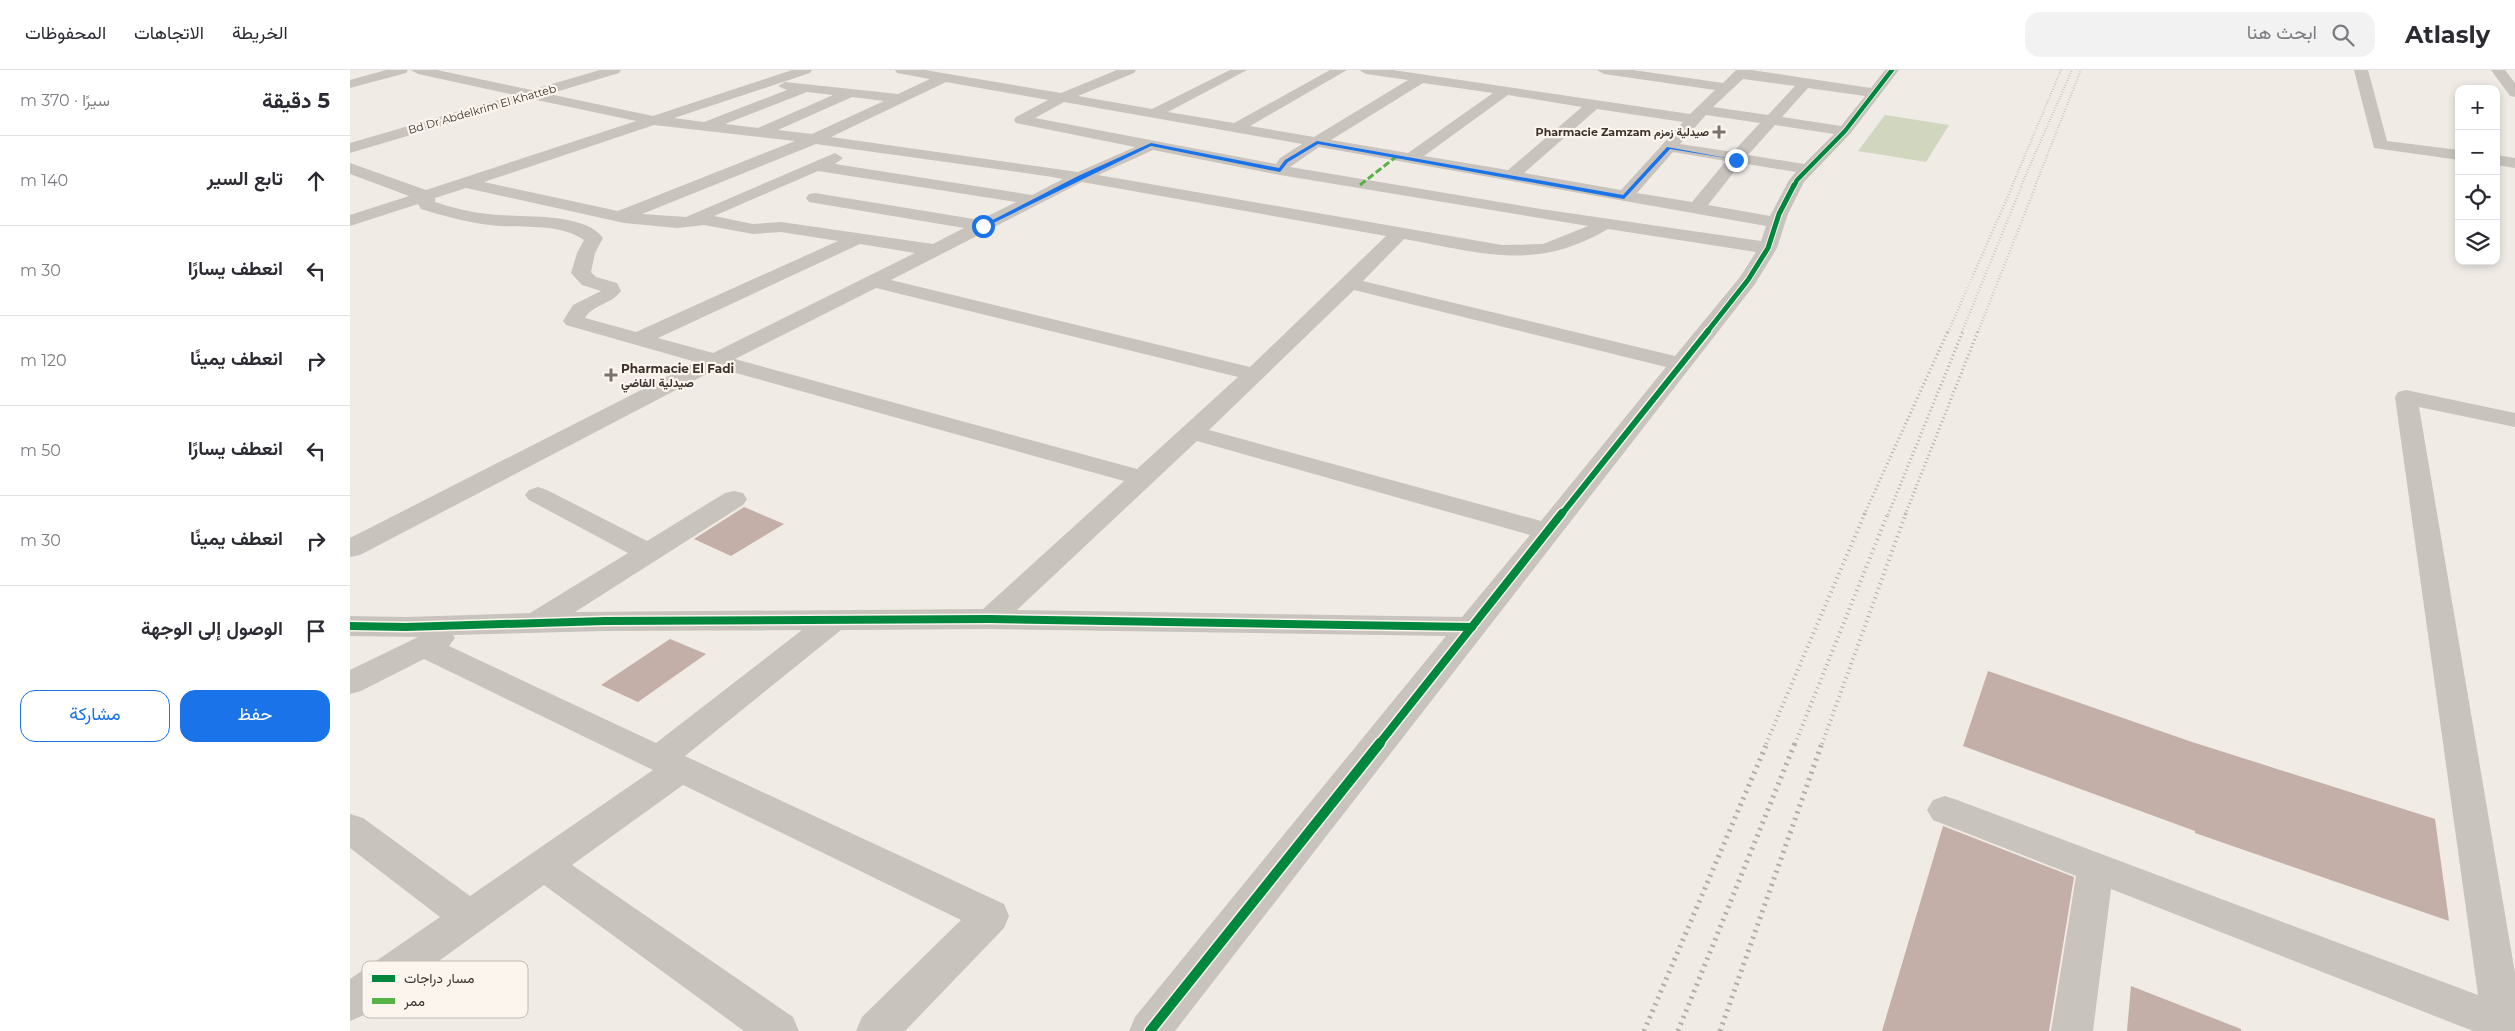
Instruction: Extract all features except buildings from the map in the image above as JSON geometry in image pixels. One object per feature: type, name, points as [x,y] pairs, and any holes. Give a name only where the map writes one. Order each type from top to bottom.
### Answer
[{"type":"street","points":[[350,84],[401,70]]},
{"type":"street","points":[[418,70],[651,120],[814,139],[1080,177],[1502,252],[1525,252],[1566,243],[1607,224],[1698,115],[1741,72],[1875,93]]},
{"type":"street","points":[[350,140],[527,93],[595,70]]},
{"type":"street","name":"Bd Dr Abdelkrim El Khatteb","points":[[350,148],[527,93],[614,70]]},
{"type":"street","points":[[350,221],[805,70]]},
{"type":"street","points":[[1130,70],[1062,98],[1020,120],[1280,170],[1607,224],[1772,235]]},
{"type":"street","points":[[1153,114],[1240,70]]},
{"type":"street","points":[[1236,128],[1340,70]]},
{"type":"street","points":[[1366,70],[1402,72],[1421,78],[1594,104],[1698,115],[1771,120],[1845,131]]},
{"type":"street","points":[[1604,70],[1724,88]]},
{"type":"street","points":[[1150,1031],[1679,364],[1748,280],[1772,235],[1797,180],[1845,131],[1892,70]]},
{"type":"street","points":[[2361,70],[2380,145],[2455,154]]},
{"type":"street","points":[[2498,70],[2515,94]]},
{"type":"street","points":[[910,71],[1629,198],[1696,208],[1772,235]]},
{"type":"street","points":[[982,84],[1009,74]]},
{"type":"street","points":[[620,217],[814,139],[945,78]]},
{"type":"street","points":[[1230,204],[1280,170],[1286,161],[1421,78]]},
{"type":"street","points":[[1696,208],[1804,83]]},
{"type":"street","points":[[785,86],[850,93],[941,96]]},
{"type":"street","points":[[705,126],[806,88]]},
{"type":"street","points":[[1410,159],[1505,91]]},
{"type":"street","points":[[760,133],[850,93]]},
{"type":"street","points":[[1510,177],[1594,104]]},
{"type":"street","points":[[1014,109],[1033,112]]},
{"type":"street","points":[[350,550],[873,281],[1080,177],[1151,145]]},
{"type":"street","points":[[689,221],[864,146]]},
{"type":"street","points":[[1669,148],[1808,170]]},
{"type":"street","points":[[2500,161],[2515,163]]},
{"type":"street","points":[[817,166],[1034,200]]},
{"type":"street","points":[[350,168],[426,196]]},
{"type":"street","points":[[465,183],[620,217],[677,223],[704,220],[753,229],[781,226],[935,250]]},
{"type":"street","points":[[426,196],[427,205],[449,213],[489,220],[556,225],[586,230],[594,238],[586,253],[582,273],[589,281],[610,287],[611,291],[608,295],[580,310],[573,320],[637,340],[1141,478]]},
{"type":"street","points":[[815,198],[983,226]]},
{"type":"street","points":[[990,619],[1192,432],[1398,234]]},
{"type":"street","points":[[637,340],[856,239]]},
{"type":"street","points":[[873,281],[1253,374]]},
{"type":"street","points":[[1349,283],[1679,364]]},
{"type":"street","points":[[2507,1027],[2406,396],[2515,420]]},
{"type":"street","points":[[1192,432],[1547,531]]},
{"type":"street","points":[[538,495],[648,553]]},
{"type":"street","points":[[536,623],[734,499]]},
{"type":"street","points":[[350,626],[990,619],[1472,627]]},
{"type":"street","points":[[408,961],[544,865],[671,763],[835,620]]},
{"type":"street","points":[[350,683],[464,625]]},
{"type":"street","points":[[425,646],[990,916],[877,1031]]},
{"type":"street","points":[[1945,810],[2507,1027]]},
{"type":"street","points":[[350,828],[469,918]]},
{"type":"street","points":[[544,865],[778,1031]]},
{"type":"street","points":[[2072,1031],[2095,869]]},
{"type":"street","points":[[350,1002],[362,994]]},
{"type":"green space","points":[[1885,115],[1949,125],[1926,162],[1858,151]]},
{"type":"railway","points":[[2012,186],[2061,70]]},
{"type":"railway","points":[[2021,186],[2072,70]]},
{"type":"railway","points":[[2035,186],[2081,70]]},
{"type":"railway","points":[[1948,332],[2013,185]]},
{"type":"railway","points":[[1962,332],[2022,185]]},
{"type":"railway","points":[[1978,332],[2036,185]]},
{"type":"railway","points":[[1864,515],[1948,331]]},
{"type":"railway","points":[[1888,515],[1963,331]]},
{"type":"railway","points":[[1905,515],[1978,331]]},
{"type":"railway","points":[[1766,744],[1865,513]]},
{"type":"railway","points":[[1795,744],[1888,513]]},
{"type":"railway","points":[[1822,744],[1906,513]]},
{"type":"railway","points":[[1644,1031],[1767,743]]},
{"type":"railway","points":[[1678,1031],[1795,743]]},
{"type":"railway","points":[[1720,1031],[1822,743]]},
{"type":"marked path","points":[[1360,185],[1397,156]]},
{"type":"cycle path","points":[[1150,1031],[1748,280],[1768,248],[1779,214],[1797,180],[1845,131],[1892,70]]},
{"type":"cycle path","points":[[350,626],[406,627],[605,621],[990,619],[1472,627]]},
{"type":"place","name":"Pharmacie Zamzam صيدلية زمزم","points":[[1719,132]]},
{"type":"place","name":"Pharmacie El Fadi صيدلية الفاضي","points":[[611,375]]},
{"type":"route","points":[[983,226],[1080,177],[1151,145],[1280,170],[1286,161],[1317,142],[1624,197],[1669,148],[1736,160]]}]
